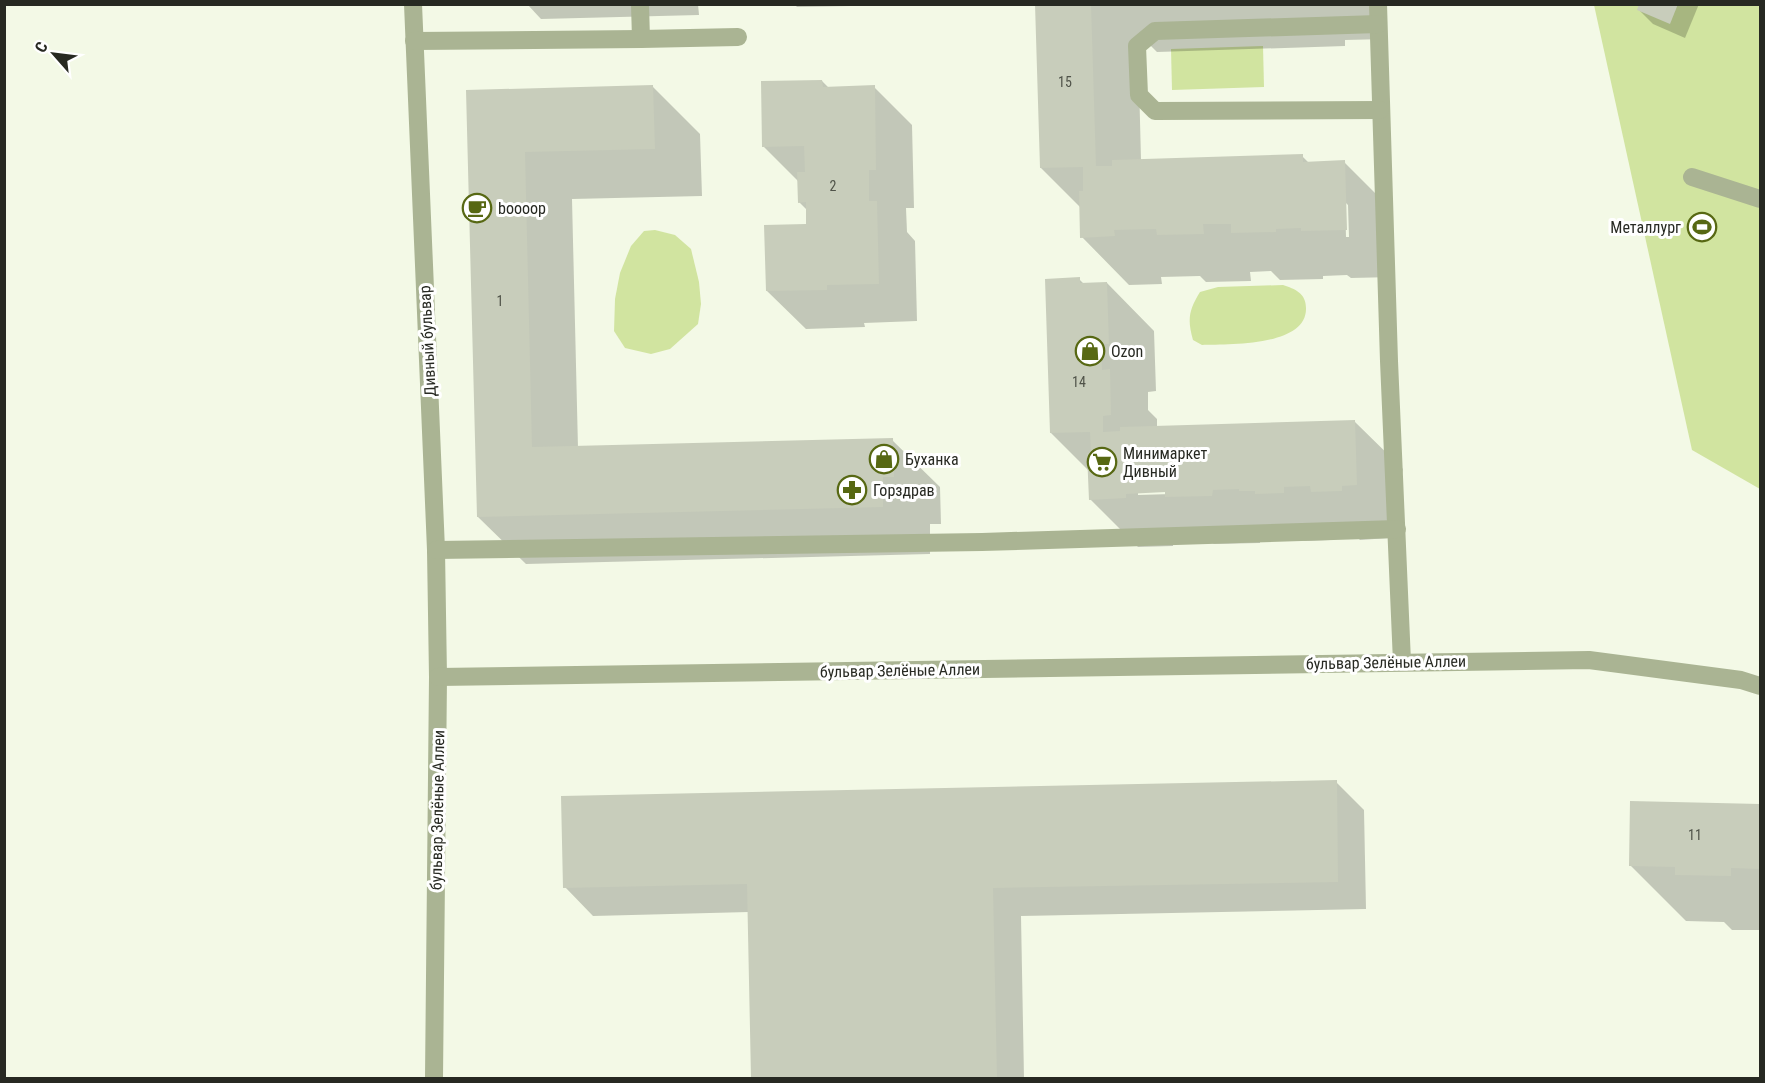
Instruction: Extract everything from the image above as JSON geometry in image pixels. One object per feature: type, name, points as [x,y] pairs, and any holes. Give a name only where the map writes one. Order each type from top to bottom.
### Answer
[{"type":"street","name":"Дивный бульвар","points":[[413,4],[436,550],[438,677]]},
{"type":"street","points":[[640,4],[641,39]]},
{"type":"street","points":[[1378,4],[1389,361],[1402,662]]},
{"type":"street","points":[[1378,24],[1155,31],[1137,46],[1138,95],[1155,111],[1380,110]]},
{"type":"street","points":[[414,41],[738,37]]},
{"type":"street","points":[[1692,177],[1761,199]]},
{"type":"street","points":[[436,550],[982,542],[1397,529]]},
{"type":"street","name":"бульвар Зелёные Аллеи","points":[[434,1078],[438,677],[1589,660],[1741,680],[1761,686]]},
{"type":"green space","name":"Металлург","points":[[1594,5],[1760,5],[1760,489],[1692,450]]},
{"type":"green space","points":[[1263,46],[1264,87],[1172,90],[1171,49]]},
{"type":"green space","points":[[655,230],[675,235],[691,249],[699,282],[701,304],[698,324],[670,349],[651,354],[625,348],[614,331],[615,299],[620,273],[631,246],[644,231]]},
{"type":"green space","points":[[1283,285],[1299,292],[1306,303],[1303,321],[1294,330],[1280,337],[1247,343],[1202,345],[1193,340],[1190,315],[1200,292],[1218,287]]},
{"type":"building","points":[[1035,4],[1091,4],[1096,166],[1112,166],[1112,160],[1303,154],[1303,162],[1345,160],[1347,230],[1301,231],[1301,228],[1276,229],[1276,232],[1231,233],[1231,224],[1203,224],[1204,234],[1157,235],[1156,229],[1114,230],[1115,236],[1080,238],[1079,191],[1083,191],[1083,167],[1040,168]]},
{"type":"building","points":[[1639,4],[1678,4],[1670,24],[1637,10]]},
{"type":"building","points":[[822,80],[823,87],[875,85],[876,170],[869,170],[869,201],[877,201],[879,284],[827,285],[827,290],[766,291],[764,225],[806,224],[806,202],[798,203],[797,172],[805,172],[804,146],[762,147],[761,81]]},
{"type":"building","points":[[653,85],[655,149],[525,152],[532,447],[893,438],[894,477],[883,477],[883,507],[477,517],[466,90]]},
{"type":"building","points":[[1080,277],[1080,283],[1107,282],[1109,344],[1101,344],[1101,350],[1102,370],[1110,369],[1111,415],[1103,416],[1103,432],[1120,431],[1120,427],[1355,420],[1357,485],[1342,486],[1342,491],[1311,492],[1310,486],[1284,487],[1284,493],[1255,494],[1255,491],[1239,491],[1239,489],[1213,490],[1212,496],[1165,497],[1165,492],[1126,494],[1126,498],[1089,500],[1087,453],[1091,453],[1090,432],[1050,433],[1045,279]]},
{"type":"building","points":[[1337,780],[1338,882],[993,888],[997,1078],[751,1078],[747,884],[563,888],[561,796]]},
{"type":"building","points":[[1630,801],[1760,804],[1760,869],[1731,868],[1731,876],[1675,875],[1675,867],[1629,866]]},
{"type":"place","name":"boooop","points":[[477,208]]},
{"type":"place","name":"Металлург","points":[[1702,227]]},
{"type":"place","name":"Ozon","points":[[1090,351]]},
{"type":"place","name":"Буханка","points":[[884,459]]},
{"type":"place","name":"Минимаркет Дивный","points":[[1102,462]]},
{"type":"place","name":"Горздрав","points":[[852,490]]}]
